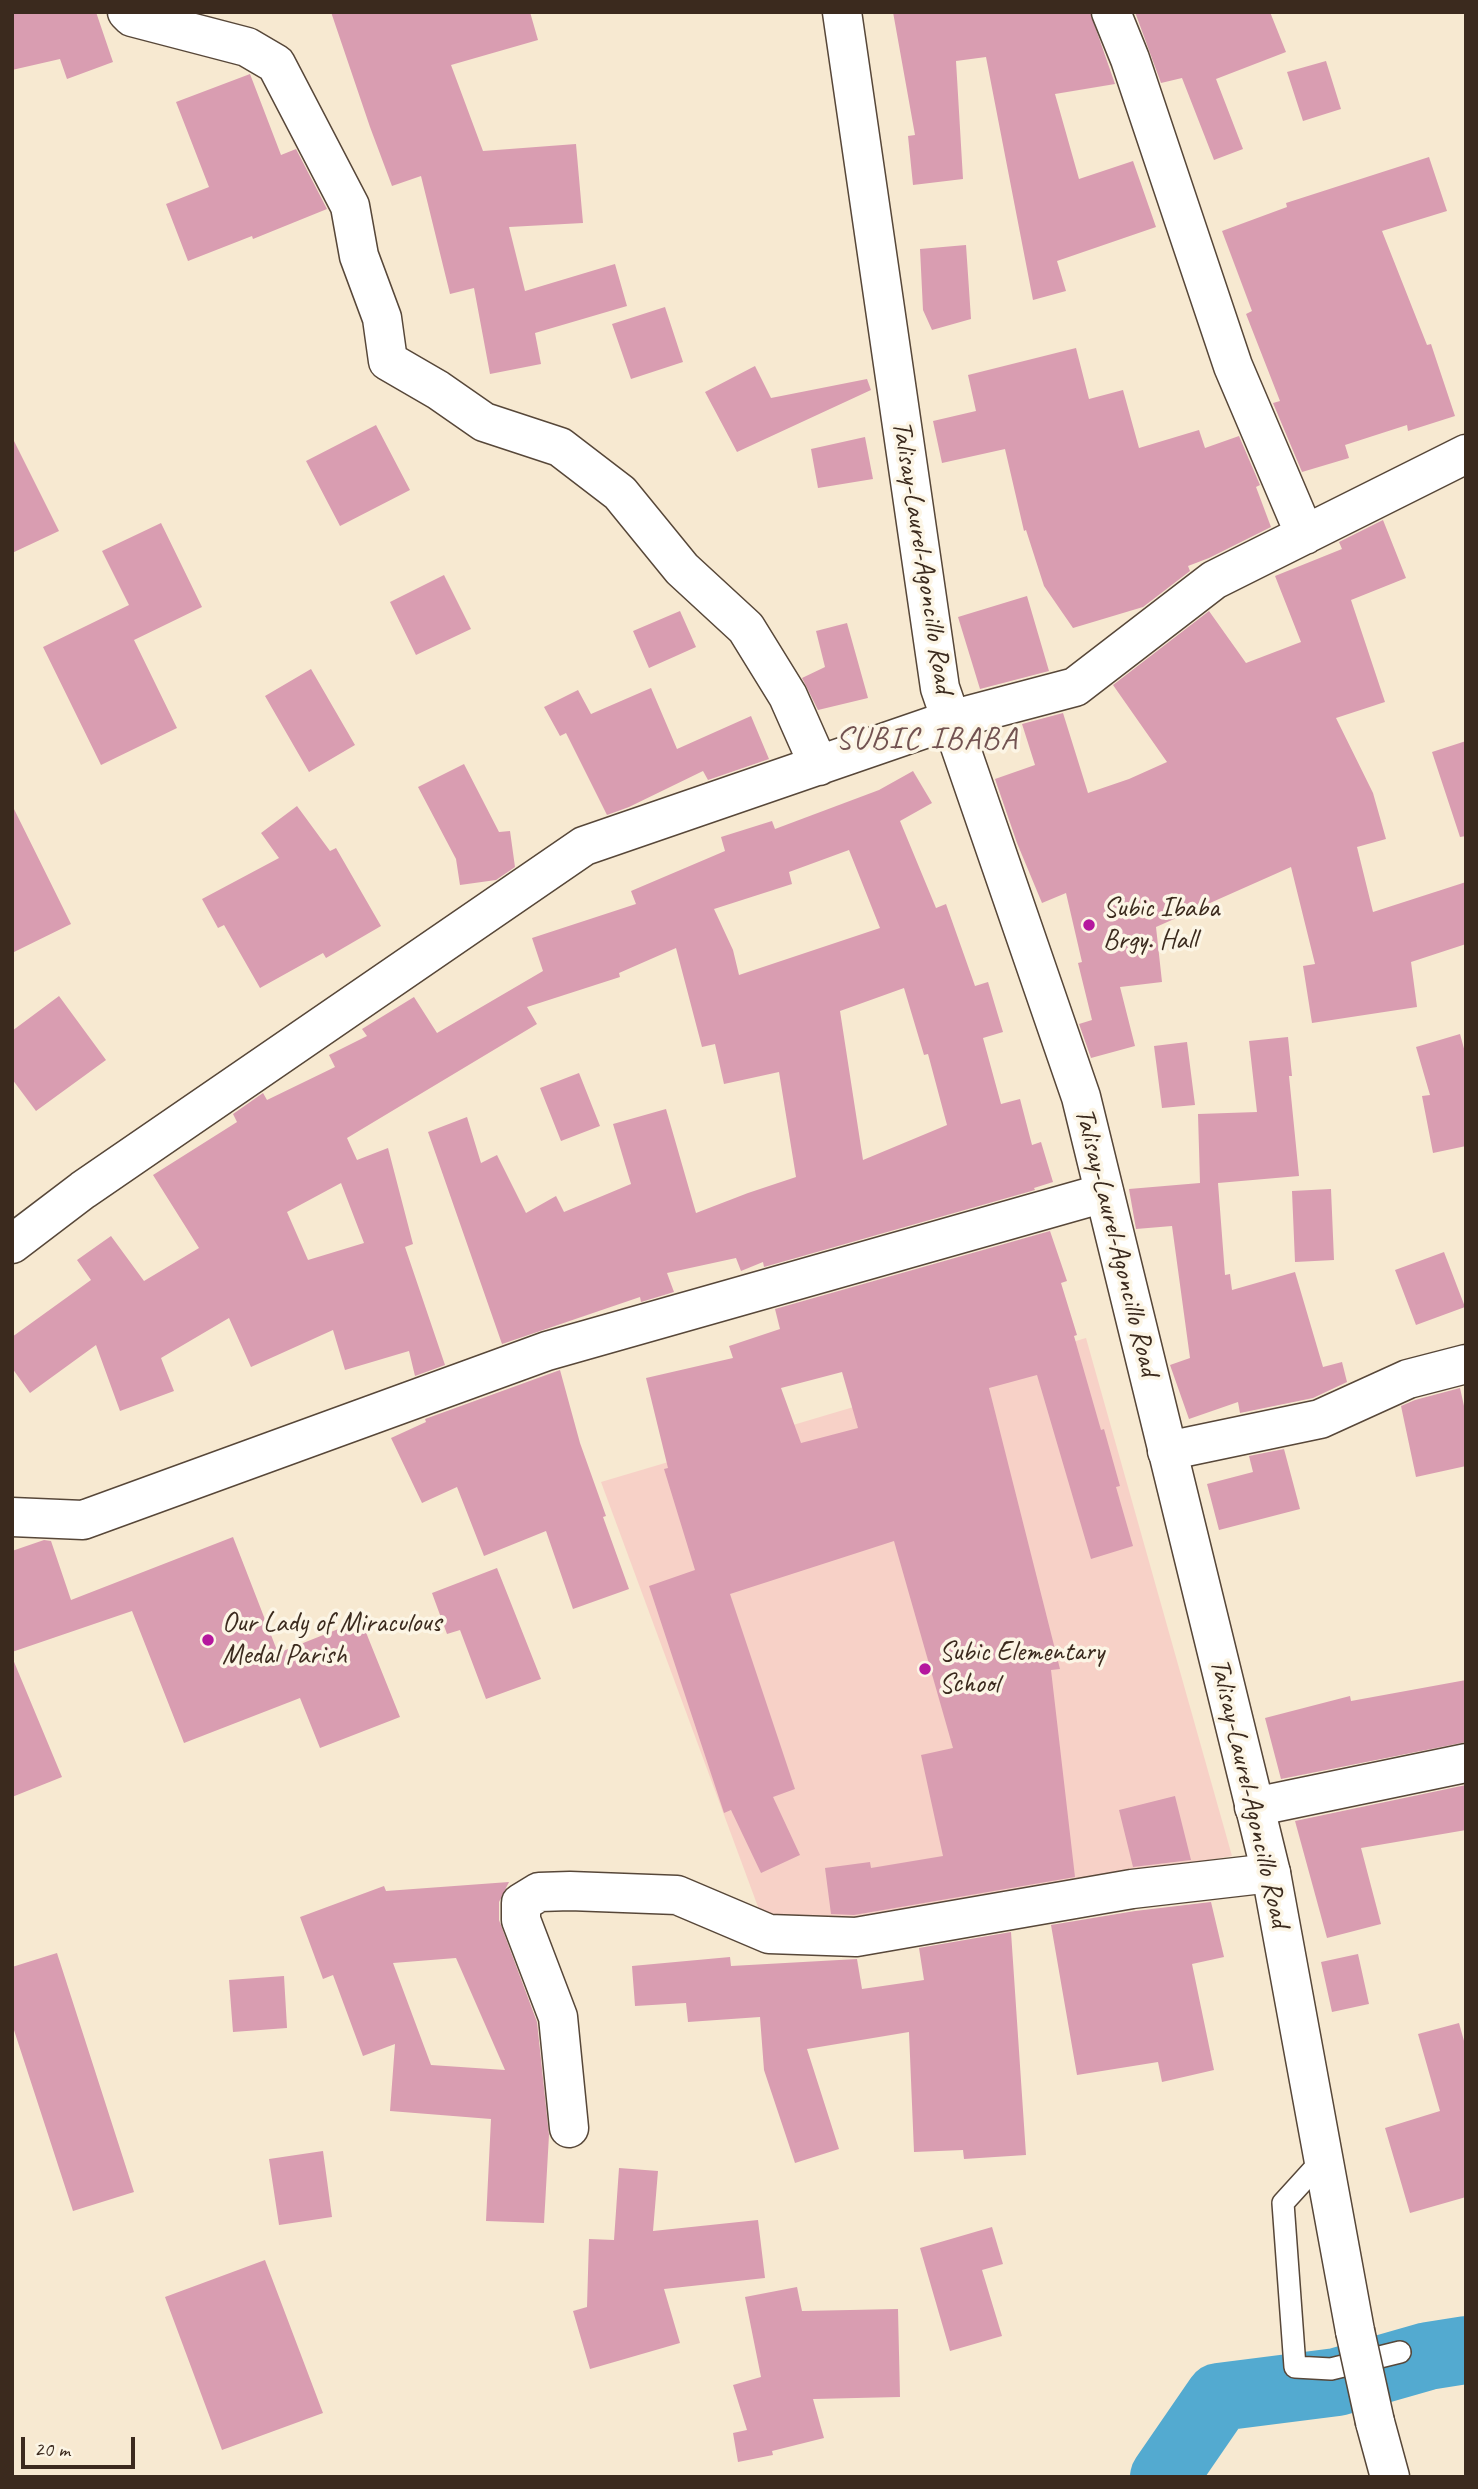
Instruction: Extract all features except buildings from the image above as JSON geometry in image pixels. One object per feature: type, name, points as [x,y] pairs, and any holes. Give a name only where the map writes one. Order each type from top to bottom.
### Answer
[{"type":"street","points":[[127,12],[132,17],[247,47],[276,64],[350,206],[359,256],[382,318],[388,360],[484,422],[561,447],[620,494],[682,569],[747,628],[788,696],[819,766]]},
{"type":"street","name":"Talisay-Laurel-Agoncillo Road","points":[[842,12],[940,688],[1081,1097],[1270,1873],[1355,2331],[1390,2477]]},
{"type":"street","points":[[1111,12],[1130,59],[1233,366],[1305,535]]},
{"type":"street","points":[[12,1244],[83,1190],[584,846],[950,720],[1075,687],[1214,579],[1466,454]]},
{"type":"street","points":[[12,1517],[83,1520],[547,1351],[1104,1193]]},
{"type":"street","points":[[1167,1451],[1320,1419],[1408,1379],[1466,1364]]},
{"type":"street","points":[[1254,1807],[1466,1763]]},
{"type":"street","points":[[569,2128],[558,2017],[521,1920],[521,1903],[540,1892],[677,1895],[769,1934],[856,1937],[1132,1889],[1270,1873]]},
{"type":"lane","points":[[1323,2160],[1283,2203],[1295,2367],[1331,2370],[1400,2352]]},
{"type":"shaded area","name":"Subic Elementary School","points":[[1086,1338],[1232,1856],[824,1928],[761,1915],[601,1482]]},
{"type":"waterway","points":[[1164,2477],[1219,2397],[1337,2382],[1428,2356],[1466,2350]]},
{"type":"place","name":"Subic Ibaba Brgy. Hall","points":[[1089,925]]},
{"type":"place","name":"Our Lady of Miraculous Medal Parish","points":[[208,1640]]},
{"type":"place","name":"Subic Elementary School","points":[[925,1669]]},
{"type":"district","name":"SUBIC IBABA","points":[[927,740]]}]
